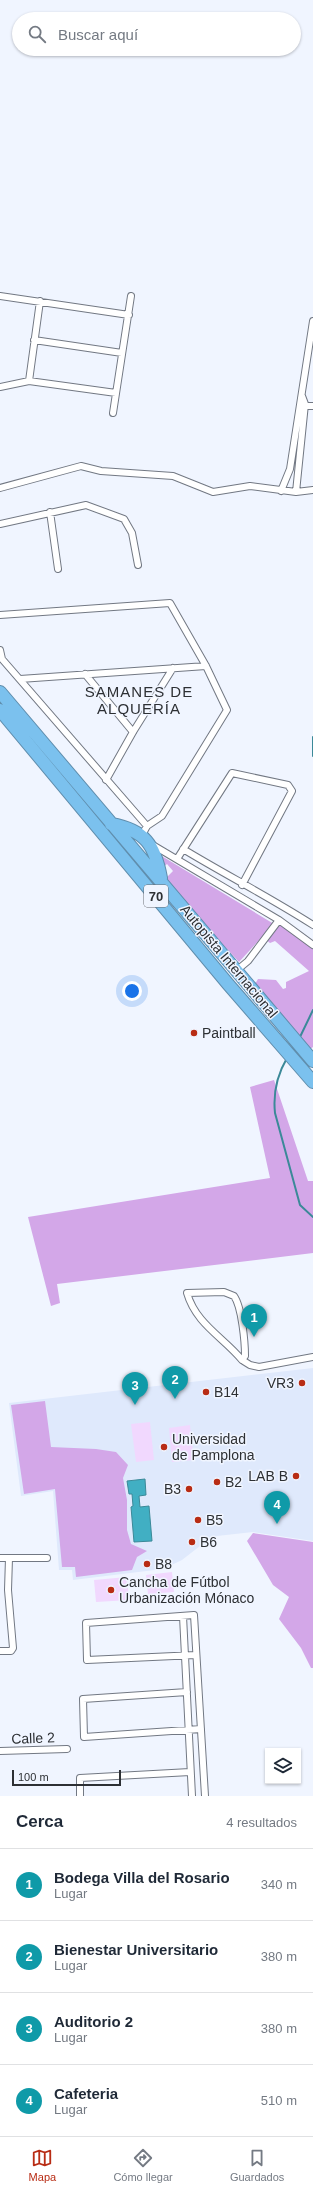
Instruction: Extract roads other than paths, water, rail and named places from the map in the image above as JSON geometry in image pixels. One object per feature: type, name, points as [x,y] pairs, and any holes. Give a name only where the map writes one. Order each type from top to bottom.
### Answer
[{"type":"highway","points":[[0,681],[15,710]]},
{"type":"highway","name":"Autopista Internacional","points":[[0,692],[313,1061]]},
{"type":"highway","name":"Autopista Internacional","points":[[0,710],[228,984],[313,1082]]},
{"type":"highway","points":[[111,824],[146,834],[156,858],[162,882]]},
{"type":"street","points":[[0,296],[129,315]]},
{"type":"street","points":[[113,413],[131,296]]},
{"type":"street","points":[[29,381],[40,301]]},
{"type":"street","points":[[296,492],[301,442],[302,396],[313,321]]},
{"type":"street","points":[[34,340],[122,353]]},
{"type":"street","points":[[0,387],[29,381],[116,393]]},
{"type":"street","points":[[302,404],[313,406]]},
{"type":"street","points":[[281,491],[290,469],[302,404]]},
{"type":"street","points":[[294,441],[301,442]]},
{"type":"street","points":[[0,488],[81,466],[101,471],[173,476],[213,492],[250,486],[296,492],[313,490]]},
{"type":"street","points":[[0,522],[86,505],[124,519],[132,533],[138,564]]},
{"type":"street","points":[[50,512],[58,570]]},
{"type":"street","points":[[0,615],[170,603],[206,666],[226,706],[226,714],[162,816],[146,834]]},
{"type":"street","points":[[0,650],[2,659],[106,780],[146,834],[177,859],[279,920],[313,945]]},
{"type":"street","points":[[20,679],[206,666]]},
{"type":"street","points":[[106,780],[133,732],[173,668]]},
{"type":"street","points":[[85,674],[133,732]]},
{"type":"street","points":[[177,859],[232,773],[288,785],[292,791],[242,884]]},
{"type":"street","points":[[183,849],[242,884],[273,900],[313,925]]},
{"type":"street","points":[[236,971],[248,961],[279,920]]},
{"type":"street","points":[[242,1360],[245,1356],[234,1296],[224,1292],[187,1293],[194,1312],[242,1360],[250,1365],[258,1367],[313,1357]]},
{"type":"street","points":[[0,1558],[48,1558]]},
{"type":"street","points":[[0,1651],[12,1651],[13,1648],[8,1590],[8,1558]]},
{"type":"street","points":[[196,1655],[87,1660],[86,1623],[194,1615],[205,1796]]},
{"type":"street","points":[[183,1616],[192,1796]]},
{"type":"street","points":[[186,1692],[83,1699],[84,1737],[201,1729]]},
{"type":"street","name":"Calle 2","points":[[0,1751],[67,1749]]},
{"type":"street","points":[[80,1796],[80,1778],[190,1772]]},
{"type":"water","points":[[145,1479],[146,1495],[139,1496],[140,1507],[149,1506],[152,1541],[134,1542],[131,1507],[133,1506],[132,1494],[129,1494],[127,1481]]},
{"type":"waterway","points":[[313,737],[313,756]]},
{"type":"waterway","points":[[299,1039],[313,1010]]},
{"type":"waterway","points":[[287,1058],[276,1085],[275,1113],[300,1205],[313,1217]]},
{"type":"place","name":"Paintball","points":[[194,1033]]},
{"type":"place","name":"Bodega Villa del Rosario","points":[[254,1337]]},
{"type":"place","name":"VR3","points":[[302,1383]]},
{"type":"place","name":"B14","points":[[206,1392]]},
{"type":"place","name":"Bienestar Universitario","points":[[175,1399]]},
{"type":"place","name":"Auditorio 2","points":[[135,1405]]},
{"type":"place","name":"Universidad de Pamplona","points":[[164,1447]]},
{"type":"place","name":"LAB B","points":[[296,1476]]},
{"type":"place","name":"B2","points":[[217,1482]]},
{"type":"place","name":"B3","points":[[189,1489]]},
{"type":"place","name":"B5","points":[[198,1520]]},
{"type":"place","name":"Cafeteria","points":[[277,1524]]},
{"type":"place","name":"B6","points":[[192,1542]]},
{"type":"place","name":"B8","points":[[147,1564]]},
{"type":"place","name":"Cancha de Fútbol Urbanización Mónaco","points":[[111,1590]]},
{"type":"district","name":"SAMANES DE ALQUERÍA","points":[[139,700]]}]
